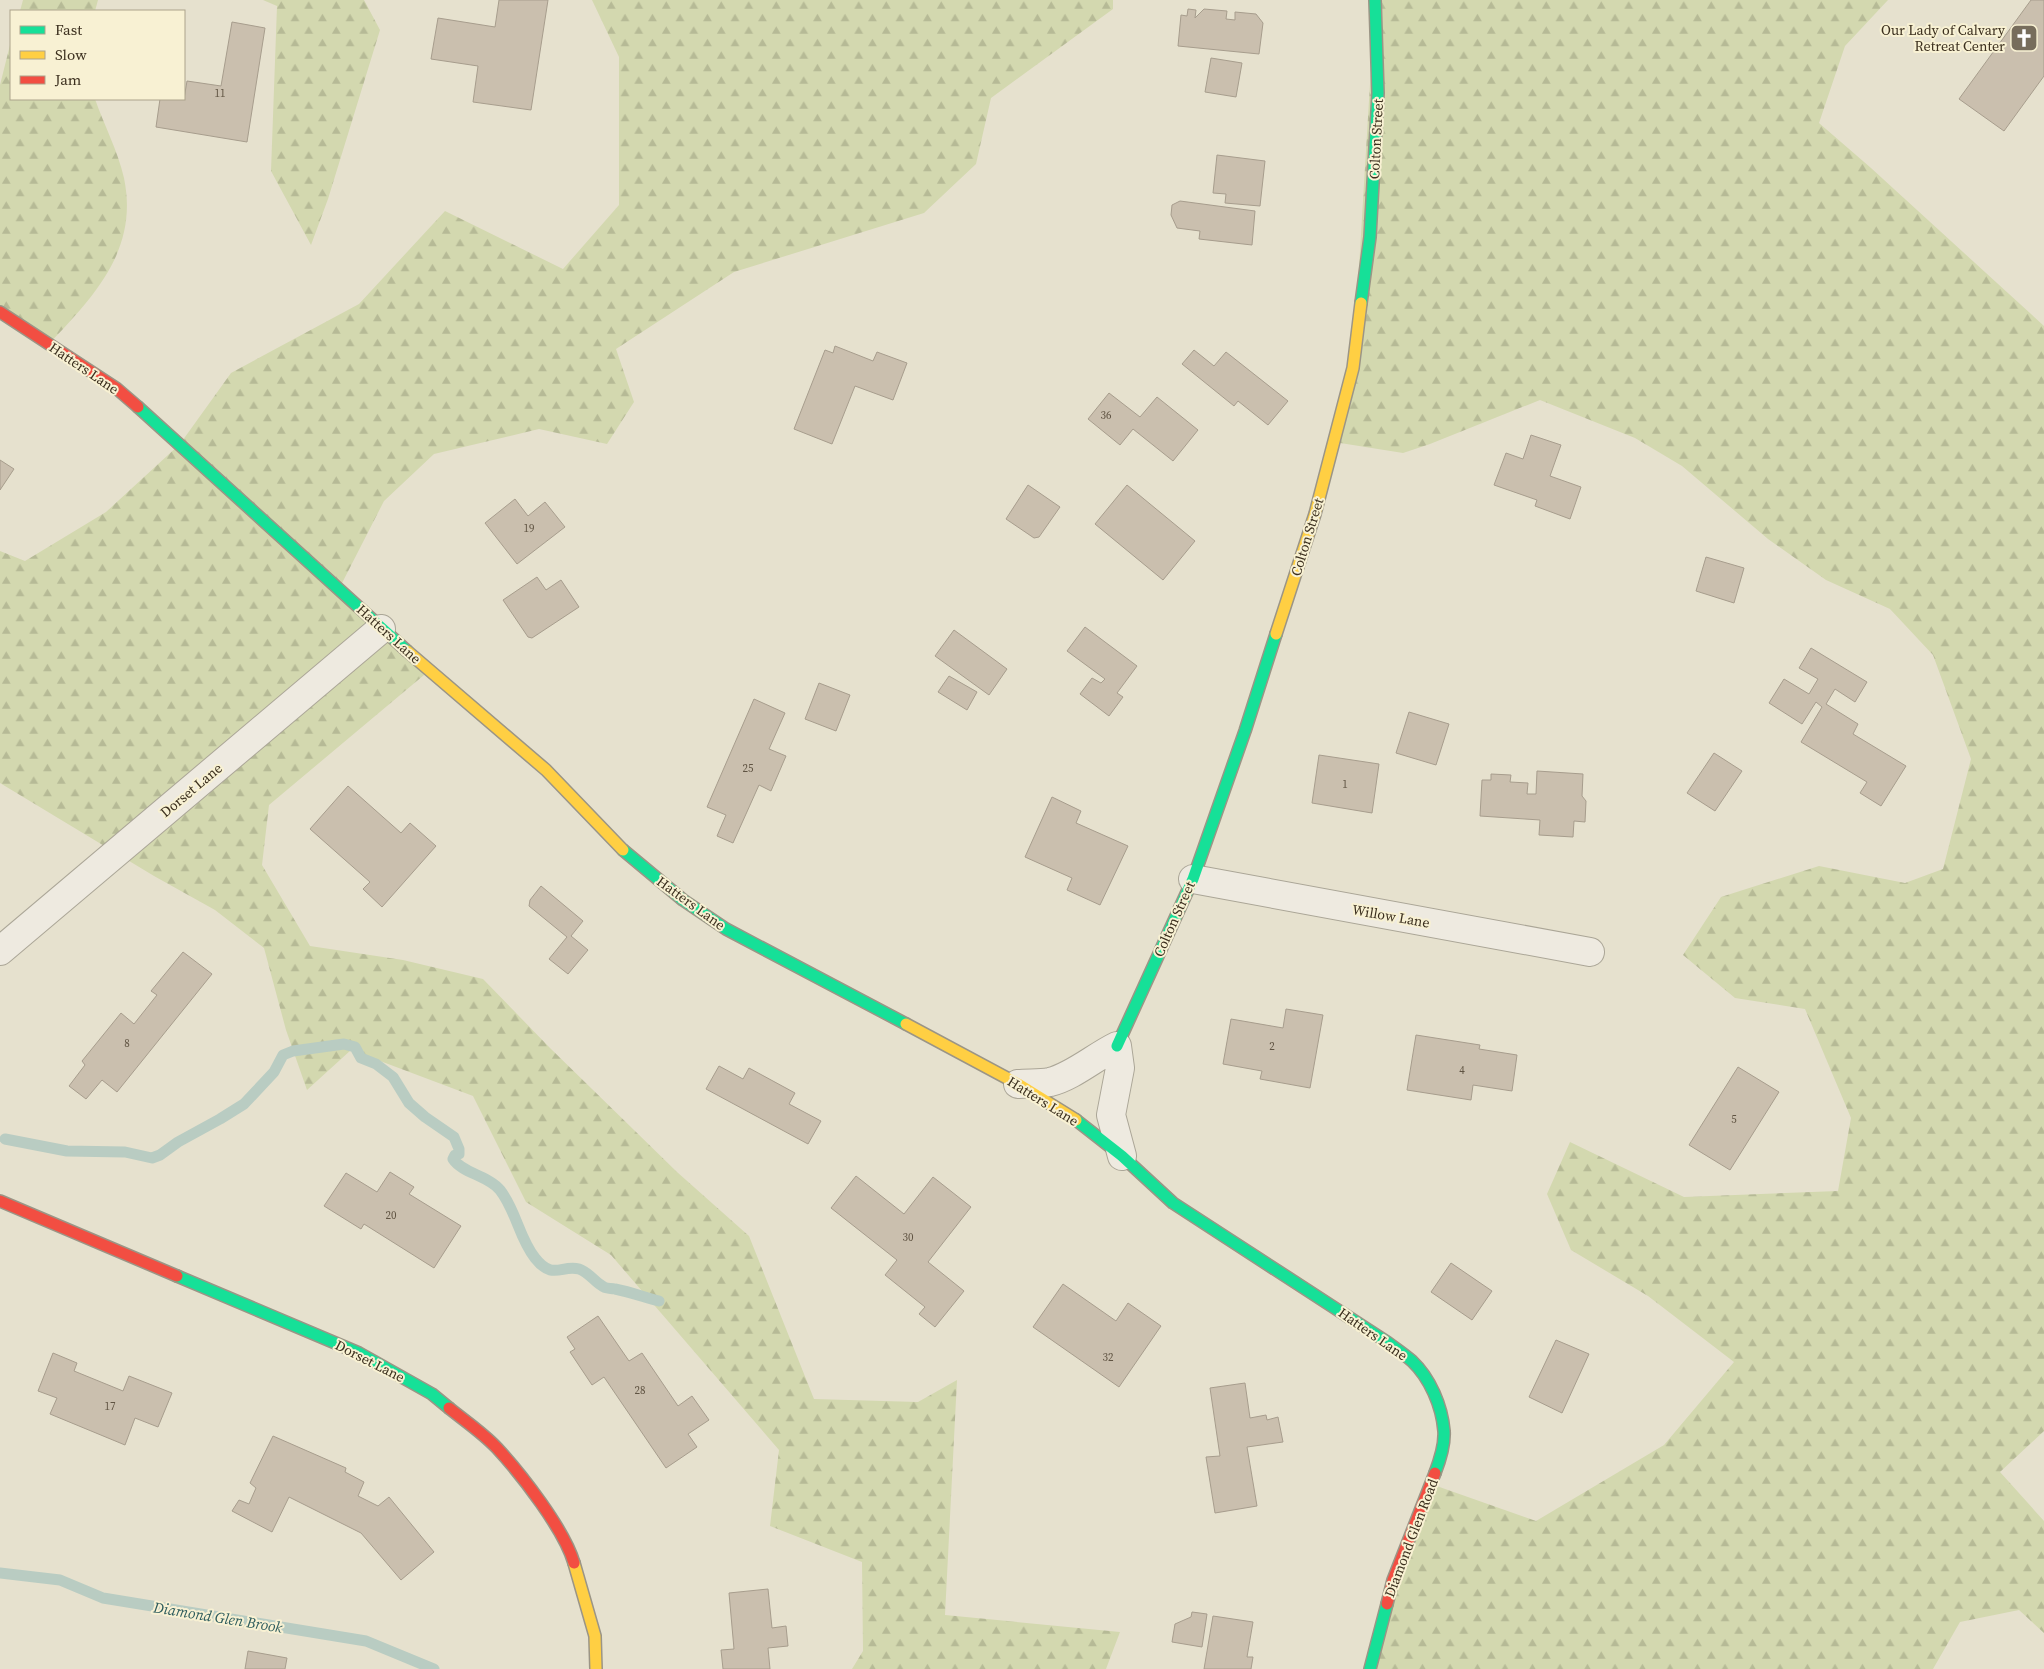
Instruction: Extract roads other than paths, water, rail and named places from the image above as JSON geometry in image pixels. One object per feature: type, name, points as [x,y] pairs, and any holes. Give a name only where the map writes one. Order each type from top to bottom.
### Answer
[{"type":"street","name":"Colton Street","points":[[1117,1046],[1193,879],[1245,731],[1315,514],[1353,368],[1370,237],[1378,93],[1375,0]]},
{"type":"street","name":"Hatters Lane","points":[[0,312],[116,388],[202,464],[381,629],[546,770],[622,849],[683,900],[726,929],[1018,1084],[1073,1118],[1122,1156],[1173,1203],[1400,1352],[1412,1362],[1430,1384],[1439,1407]]},
{"type":"street","name":"Dorset Lane","points":[[0,951],[381,629]]},
{"type":"street","name":"Willow Lane","points":[[1193,879],[1590,952]]},
{"type":"street","points":[[1018,1084],[1050,1082],[1117,1046],[1120,1068],[1111,1115],[1122,1156]]},
{"type":"street","name":"Dorset Lane","points":[[0,1201],[359,1353],[432,1394],[496,1447],[536,1496],[570,1549],[595,1636],[596,1669]]},
{"type":"street","name":"Diamond Glen Road","points":[[1370,1669],[1392,1580],[1441,1456],[1444,1432],[1439,1407]]},
{"type":"waterway","points":[[5,1139],[67,1151],[125,1152],[152,1158],[244,1104],[274,1072],[283,1055],[293,1051],[344,1044],[355,1047],[361,1058],[376,1064],[393,1077],[409,1103],[425,1117],[454,1137],[459,1154],[455,1155],[453,1159],[463,1168],[489,1181],[500,1190],[510,1206],[525,1242],[541,1265],[552,1270],[579,1269],[605,1288],[659,1301]]},
{"type":"waterway","name":"Diamond Glen Brook","points":[[0,1573],[60,1580],[103,1598],[366,1641],[434,1669]]},
{"type":"place","name":"Our Lady of Calvary Retreat Center","points":[[2024,38]]}]
